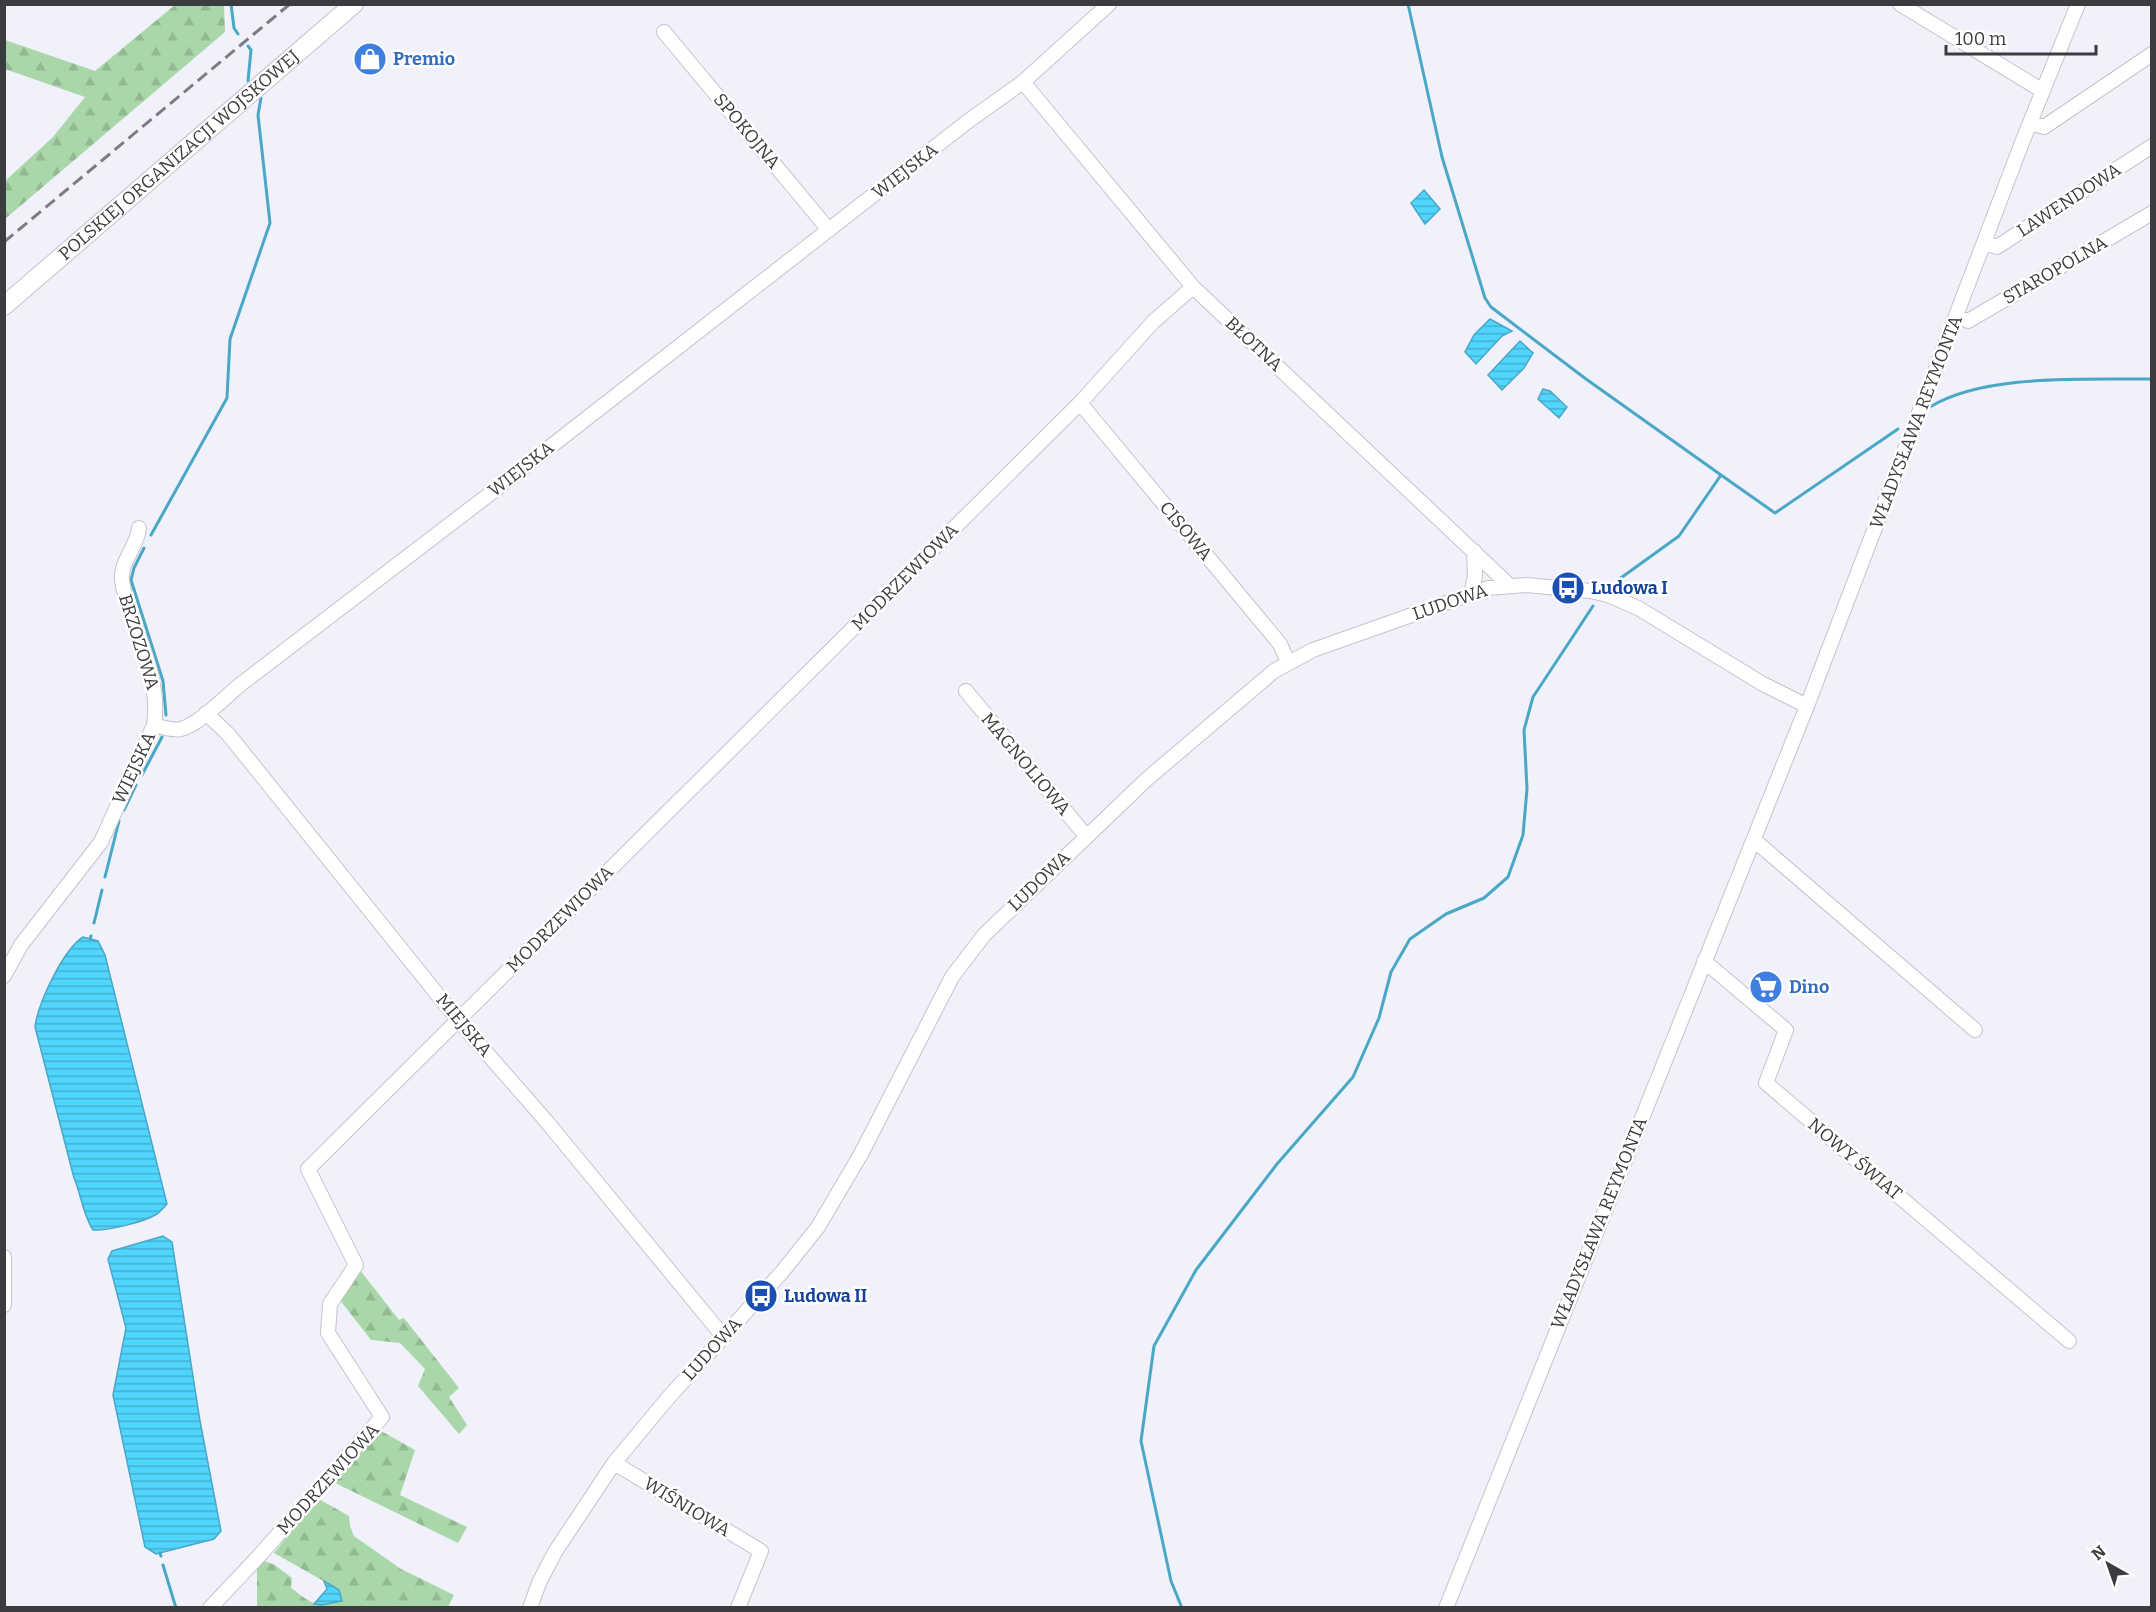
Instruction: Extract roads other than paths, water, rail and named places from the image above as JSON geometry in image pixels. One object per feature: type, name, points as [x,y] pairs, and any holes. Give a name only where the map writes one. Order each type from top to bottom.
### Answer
[{"type":"main road","name":"POLSKIEJ ORGANIZACJI WOJSKOWEJ","points":[[4,306],[354,4]]},
{"type":"street","name":"WIEJSKA","points":[[4,976],[21,945],[101,843],[154,725],[168,729],[182,729],[206,713],[967,122],[1023,82],[1109,4]]},
{"type":"street","points":[[1900,4],[2043,91]]},
{"type":"street","name":"WŁADYSŁAWA REYMONTA","points":[[1446,1608],[1807,706],[2030,123],[2078,4]]},
{"type":"street","name":"SPOKOJNA","points":[[664,32],[829,230]]},
{"type":"street","points":[[2030,123],[2043,127],[2151,54]]},
{"type":"street","name":"BŁOTNA","points":[[1023,82],[1193,287],[1509,585]]},
{"type":"street","name":"LAWENDOWA","points":[[1985,243],[1997,247],[2151,146]]},
{"type":"street","name":"STAROPOLNA","points":[[1957,316],[1968,321],[2151,213]]},
{"type":"street","name":"MODRZEWIOWA","points":[[210,1608],[382,1417],[328,1333],[330,1304],[356,1265],[308,1169],[1080,403],[1153,322],[1193,287]]},
{"type":"street","name":"CISOWA","points":[[1080,403],[1280,644],[1288,662]]},
{"type":"street","name":"BRZOZOWA","points":[[139,528],[139,536],[122,576],[126,599],[153,680],[156,706],[154,725]]},
{"type":"street","points":[[1471,594],[1474,551]]},
{"type":"street","name":"LUDOWA","points":[[530,1608],[539,1583],[555,1552],[614,1463],[642,1428],[782,1272],[823,1220],[861,1154],[952,977],[966,956],[990,929],[1147,779],[1242,696],[1288,662],[1471,594],[1509,585],[1527,585],[1590,591],[1615,597],[1638,608],[1763,684],[1807,706]]},
{"type":"street","name":"MAGNOLIOWA","points":[[966,692],[1086,836]]},
{"type":"street","name":"MIEJSKA","points":[[206,713],[228,734],[458,1020],[547,1122],[723,1336]]},
{"type":"street","points":[[1754,840],[1975,1030]]},
{"type":"street","name":"NOWY ŚWIAT","points":[[1704,961],[1786,1030],[1766,1083],[2068,1341]]},
{"type":"street","points":[[4,1257],[4,1305]]},
{"type":"street","name":"WIŚNIOWA","points":[[614,1463],[761,1551],[738,1608]]},
{"type":"water","points":[[1424,190],[1440,209],[1425,224],[1411,203]]},
{"type":"water","points":[[1490,319],[1512,331],[1502,336],[1476,364],[1465,352],[1474,335]]},
{"type":"water","points":[[1520,341],[1533,353],[1524,368],[1502,390],[1488,375]]},
{"type":"water","points":[[1543,389],[1550,391],[1567,407],[1559,418],[1538,399]]},
{"type":"water","points":[[83,937],[98,941],[105,955],[167,1204],[157,1214],[144,1220],[100,1230],[93,1230],[84,1211],[35,1027],[46,991],[67,953]]},
{"type":"water","points":[[163,1236],[172,1242],[200,1421],[221,1531],[214,1539],[156,1554],[145,1547],[113,1395],[126,1328],[108,1259],[112,1251]]},
{"type":"water","points":[[324,1581],[339,1590],[342,1601],[322,1605],[314,1604],[327,1589]]},
{"type":"waterway","points":[[231,4],[234,28],[238,34]]},
{"type":"waterway","points":[[1408,4],[1442,157],[1485,298],[1491,307],[1586,379],[1721,475],[1679,536],[1618,580]]},
{"type":"waterway","points":[[248,46],[251,50],[248,81]]},
{"type":"waterway","points":[[151,535],[227,398],[230,339],[270,223],[258,115],[261,98]]},
{"type":"waterway","points":[[1930,407],[1953,396],[2007,383],[2068,379],[2152,379]]},
{"type":"waterway","points":[[1721,475],[1775,513],[1898,429]]},
{"type":"waterway","points":[[144,548],[131,580],[163,681],[166,715]]},
{"type":"waterway","points":[[1182,1608],[1171,1581],[1141,1441],[1154,1346],[1196,1270],[1277,1164],[1353,1077],[1379,1018],[1391,972],[1410,939],[1446,914],[1484,898],[1508,877],[1523,835],[1527,789],[1524,730],[1533,697],[1593,606]]},
{"type":"waterway","points":[[142,775],[162,737]]},
{"type":"waterway","points":[[124,810],[136,785]]},
{"type":"waterway","points":[[105,877],[119,821]]},
{"type":"waterway","points":[[94,923],[102,890]]},
{"type":"waterway","points":[[163,1565],[176,1608]]},
{"type":"railway","points":[[4,242],[290,4]]},
{"type":"place","name":"Premio","points":[[370,59]]},
{"type":"place","name":"Ludowa I","points":[[1568,588]]},
{"type":"place","name":"Dino","points":[[1766,987]]},
{"type":"place","name":"Ludowa II","points":[[761,1296]]}]
